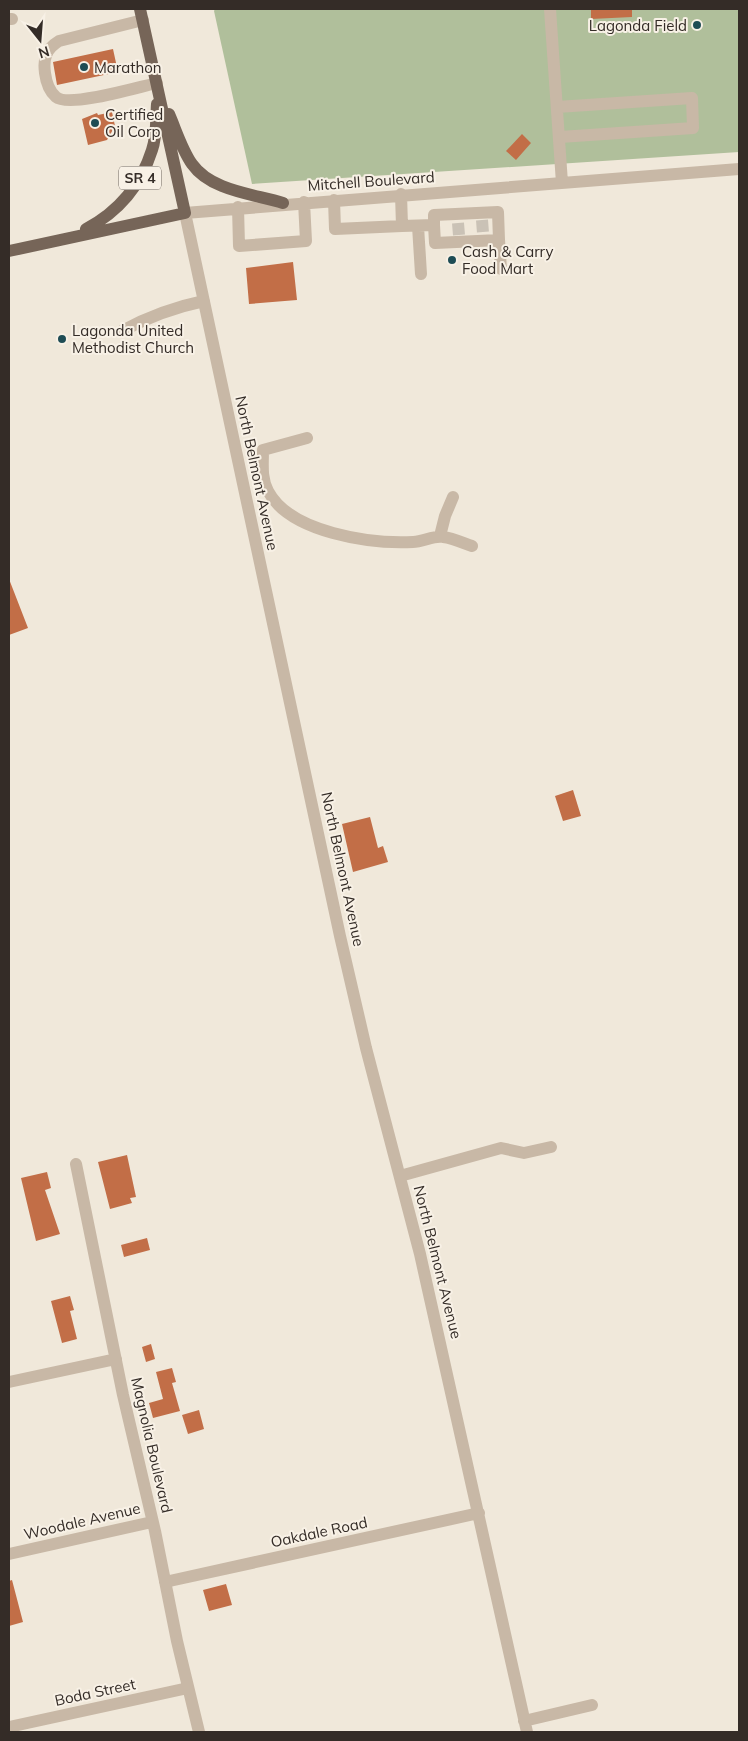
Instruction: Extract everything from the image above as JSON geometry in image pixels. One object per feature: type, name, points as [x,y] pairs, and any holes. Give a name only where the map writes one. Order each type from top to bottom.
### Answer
[{"type":"main road","name":"North Belmont Avenue","points":[[141,14],[185,213]]},
{"type":"main road","points":[[157,87],[192,163],[202,174],[218,184],[284,204]]},
{"type":"main road","name":"SR 4","points":[[73,236],[107,218],[136,187],[153,150],[157,87]]},
{"type":"main road","name":"Mitchell Boulevard","points":[[9,251],[185,213]]},
{"type":"street","points":[[550,9],[562,183]]},
{"type":"street","points":[[141,14],[59,40],[48,48],[44,61],[45,76],[49,89],[56,98],[66,100],[157,87]]},
{"type":"street","points":[[557,108],[692,98],[693,128],[560,137]]},
{"type":"street","name":"Mitchell Boulevard","points":[[185,213],[400,194],[480,190],[739,169]]},
{"type":"street","points":[[480,190],[482,227]]},
{"type":"street","points":[[400,194],[402,226]]},
{"type":"street","points":[[334,200],[335,229],[434,225]]},
{"type":"street","points":[[238,207],[239,246],[306,241],[304,202]]},
{"type":"street","points":[[499,240],[482,227],[458,229],[434,215],[435,243],[458,229],[482,227],[498,212],[501,269]]},
{"type":"street","name":"North Belmont Avenue","points":[[185,213],[342,945],[366,1048],[420,1254],[526,1727]]},
{"type":"street","points":[[418,226],[421,274]]},
{"type":"street","points":[[122,331],[140,321],[178,306],[204,301]]},
{"type":"street","points":[[307,438],[264,450],[262,469],[266,488],[277,504],[298,519],[324,531],[398,542],[414,542],[440,536],[472,546]]},
{"type":"street","points":[[245,494],[266,488]]},
{"type":"street","points":[[440,536],[445,516],[453,497]]},
{"type":"street","points":[[400,1176],[501,1148],[524,1153],[551,1146]]},
{"type":"street","name":"Magnolia Boulevard","points":[[76,1164],[116,1358],[199,1732]]},
{"type":"street","points":[[9,1382],[116,1358]]},
{"type":"street","name":"Oakdale Road","points":[[165,1582],[479,1513]]},
{"type":"street","name":"Woodale Avenue","points":[[13,1553],[152,1522]]},
{"type":"street","name":"Boda Street","points":[[9,1727],[188,1688]]},
{"type":"street","points":[[526,1727],[592,1705]]},
{"type":"green space","points":[[215,9],[739,9],[739,152],[252,184]]},
{"type":"building","points":[[591,9],[632,9],[632,17],[591,19]]},
{"type":"building","points":[[113,49],[118,72],[57,85],[53,62]]},
{"type":"building","points":[[112,112],[115,126],[107,140],[88,145],[82,119],[97,113],[98,115]]},
{"type":"building","points":[[522,134],[531,143],[516,160],[506,151]]},
{"type":"building","points":[[293,262],[297,300],[249,304],[246,268]]},
{"type":"building","points":[[9,579],[28,628],[9,635]]},
{"type":"building","points":[[573,790],[581,816],[563,821],[555,796]]},
{"type":"building","points":[[370,817],[378,848],[383,846],[388,862],[353,872],[342,824]]},
{"type":"building","points":[[127,1155],[136,1197],[130,1198],[132,1203],[110,1209],[98,1162]]},
{"type":"building","points":[[47,1172],[51,1188],[45,1190],[60,1234],[36,1241],[21,1178]]},
{"type":"building","points":[[147,1238],[150,1250],[124,1257],[121,1245]]},
{"type":"building","points":[[70,1296],[74,1310],[70,1311],[77,1339],[62,1343],[51,1301]]},
{"type":"building","points":[[151,1344],[155,1359],[146,1362],[142,1347]]},
{"type":"building","points":[[172,1368],[176,1382],[172,1383],[180,1411],[153,1418],[149,1403],[163,1399],[156,1372]]},
{"type":"building","points":[[199,1410],[204,1429],[188,1434],[182,1415]]},
{"type":"building","points":[[12,1580],[23,1622],[9,1626],[9,1581]]},
{"type":"building","points":[[226,1584],[232,1605],[209,1611],[203,1590]]},
{"type":"tunnel","points":[[482,220],[483,233]]},
{"type":"tunnel","points":[[458,223],[459,235]]},
{"type":"place","name":"Lagonda Field","points":[[697,25]]},
{"type":"place","name":"Marathon","points":[[84,67]]},
{"type":"place","name":"Certified Oil Corp","points":[[95,123]]},
{"type":"place","name":"Cash & Carry Food Mart","points":[[452,260]]},
{"type":"place","name":"Lagonda United Methodist Church","points":[[62,339]]}]
